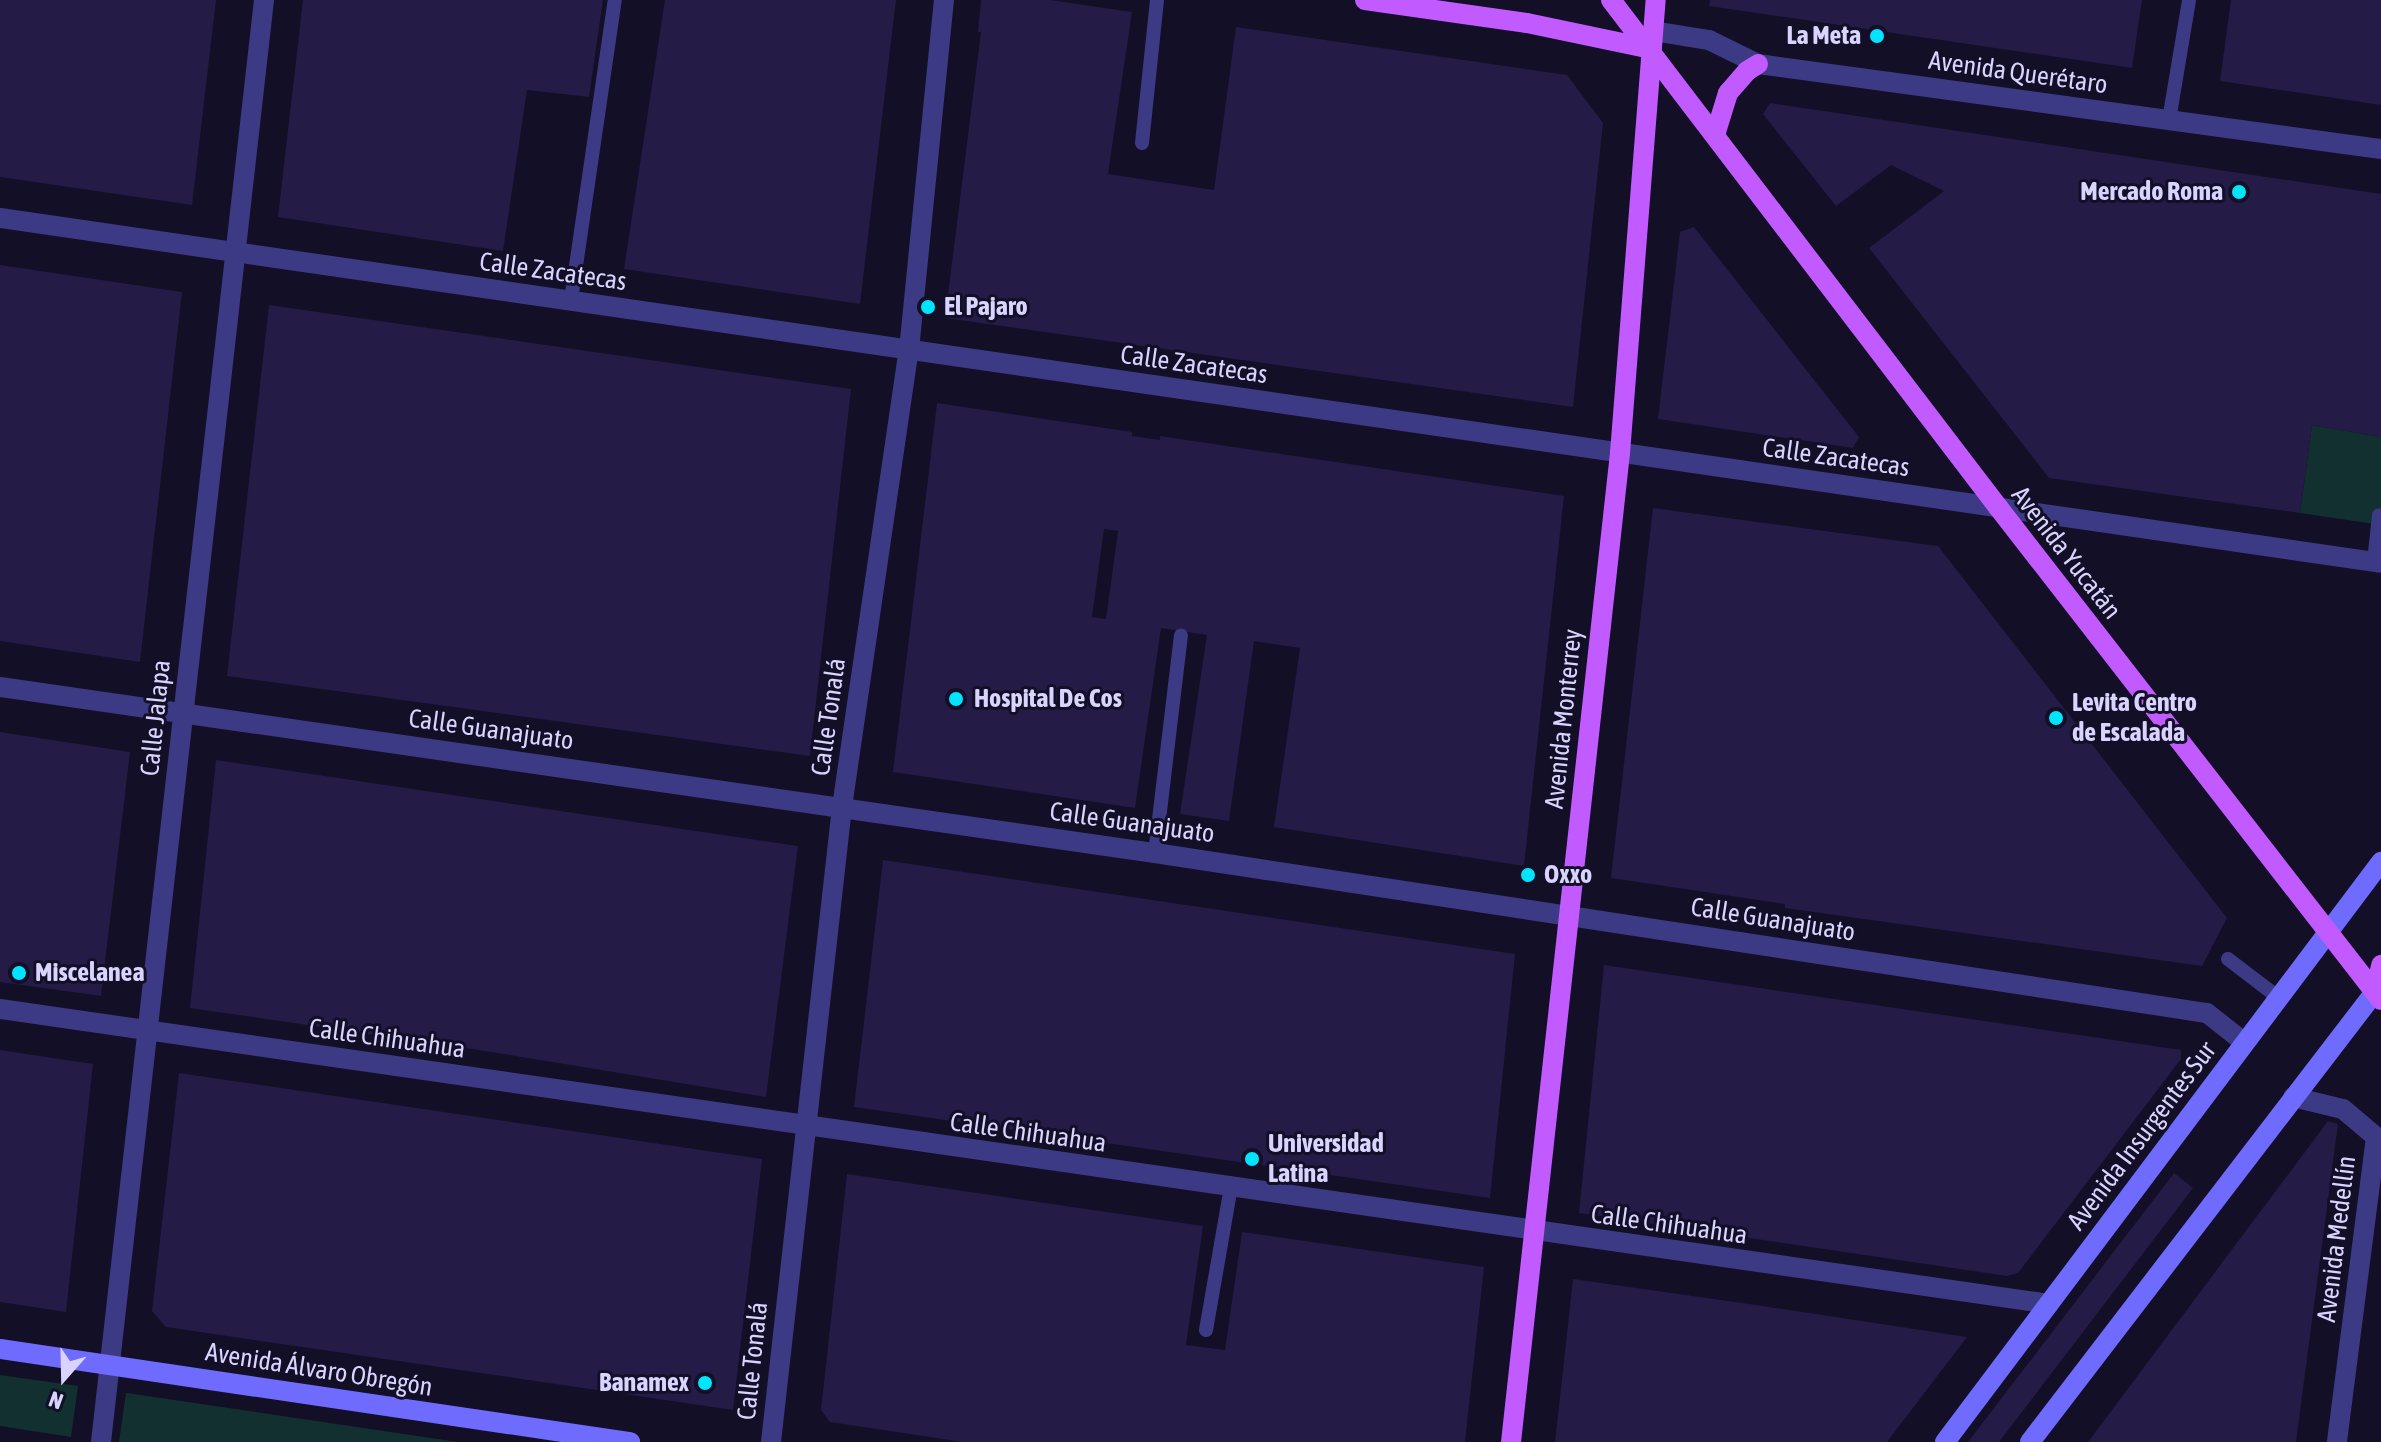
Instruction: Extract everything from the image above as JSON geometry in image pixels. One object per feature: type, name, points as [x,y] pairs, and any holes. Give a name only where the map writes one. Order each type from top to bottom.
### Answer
[{"type":"main road","name":"Avenida Querétaro","points":[[1365,0],[1652,40]]},
{"type":"main road","points":[[1611,0],[1652,40]]},
{"type":"main road","name":"Avenida Monterrey","points":[[1511,1442],[1620,453],[1656,0]]},
{"type":"main road","name":"Avenida Yucatán","points":[[1652,40],[1715,135],[1998,507],[2328,933],[2379,992]]},
{"type":"main road","points":[[1715,135],[1728,93],[1747,71],[1758,64]]},
{"type":"main road","name":"Avenida Insurgentes Sur","points":[[1945,1442],[2381,862]]},
{"type":"main road","points":[[2030,1442],[2293,1097],[2379,992],[2381,965]]},
{"type":"main road","name":"Avenida Álvaro Obregón","points":[[0,1349],[630,1442]]},
{"type":"street","name":"Calle Jalapa","points":[[101,1442],[264,0]]},
{"type":"street","name":"Calle Tonalá","points":[[771,1442],[842,807],[909,350],[944,0]]},
{"type":"street","name":"Avenida Querétaro","points":[[1652,40],[1709,40],[1758,64],[2381,149]]},
{"type":"street","name":"Calle Zacatecas","points":[[0,218],[2378,562]]},
{"type":"street","name":"Calle Guanajuato","points":[[0,687],[1569,914],[2207,1013],[2245,1043]]},
{"type":"street","name":"Calle Chihuahua","points":[[0,1009],[1533,1233],[2049,1304]]},
{"type":"street","name":"Avenida Medellín","points":[[2293,1097],[2343,1109],[2376,1137],[2337,1442]]},
{"type":"lane","points":[[571,300],[615,0]]},
{"type":"lane","points":[[1142,143],[1157,0]]},
{"type":"lane","points":[[2169,120],[2189,0]]},
{"type":"lane","points":[[2378,562],[2379,515]]},
{"type":"lane","points":[[1155,853],[1181,636]]},
{"type":"lane","points":[[2228,959],[2279,998]]},
{"type":"lane","points":[[1206,1330],[1231,1187]]},
{"type":"green space","points":[[2312,425],[2381,437],[2381,525],[2300,513]]},
{"type":"green space","points":[[0,1375],[78,1386],[71,1437],[0,1426]]},
{"type":"green space","points":[[127,1393],[458,1442],[119,1442]]},
{"type":"building","points":[[0,0],[216,0],[192,205],[0,177]]},
{"type":"building","points":[[303,0],[603,0],[589,97],[527,90],[503,251],[278,217]]},
{"type":"building","points":[[665,0],[896,0],[860,304],[624,269]]},
{"type":"building","points":[[981,0],[1050,0],[1132,12],[1108,174],[1214,190],[1236,27],[1567,75],[1603,123],[1573,407],[945,318],[981,32],[978,32]]},
{"type":"building","points":[[1710,0],[2142,0],[2132,68],[1709,6]]},
{"type":"building","points":[[2231,0],[2381,0],[2381,105],[2220,81]]},
{"type":"building","points":[[1770,103],[2381,194],[2381,437],[2312,425],[2300,513],[2049,478],[1869,248],[1944,191],[1891,165],[1836,206],[1763,114]]},
{"type":"building","points":[[1694,227],[1859,437],[1853,448],[1658,419],[1680,232]]},
{"type":"building","points":[[0,265],[182,292],[140,662],[0,641]]},
{"type":"building","points":[[269,305],[851,389],[810,756],[227,676]]},
{"type":"building","points":[[937,403],[1132,432],[1132,436],[1160,440],[1160,436],[1564,496],[1524,866],[1274,827],[1300,648],[1254,641],[1229,821],[1180,814],[1207,635],[1161,628],[1135,808],[893,772]],"holes":[[[1104,529],[1118,531],[1106,619],[1092,617]]]},
{"type":"building","points":[[1653,508],[1938,546],[2227,918],[2202,966],[1785,908],[1785,904],[1611,878]]},
{"type":"building","points":[[0,732],[130,752],[101,996],[0,982]]},
{"type":"building","points":[[216,760],[798,846],[766,1097],[485,1051],[190,1008]]},
{"type":"building","points":[[883,860],[1515,954],[1490,1198],[854,1107]]},
{"type":"building","points":[[1604,965],[2181,1050],[2181,1059],[2018,1273],[2007,1276],[1579,1213]]},
{"type":"building","points":[[0,1050],[93,1064],[66,1312],[0,1302]]},
{"type":"building","points":[[179,1073],[762,1159],[733,1410],[166,1327],[152,1311]]},
{"type":"building","points":[[2328,1121],[2338,1124],[2296,1442],[2088,1442]]},
{"type":"building","points":[[2174,1173],[2193,1188],[1999,1442],[1968,1442]]},
{"type":"building","points":[[847,1174],[1203,1226],[1186,1345],[1225,1350],[1242,1232],[1484,1267],[1465,1442],[963,1442],[830,1422],[821,1410]]},
{"type":"building","points":[[1573,1279],[1967,1337],[1887,1442],[1555,1442]]},
{"type":"place","name":"La Meta","points":[[1877,36]]},
{"type":"place","name":"Mercado Roma","points":[[2239,192]]},
{"type":"place","name":"El Pajaro","points":[[928,307]]},
{"type":"place","name":"Hospital De Cos","points":[[956,699]]},
{"type":"place","name":"Levita Centro de Escalada","points":[[2056,718]]},
{"type":"place","name":"Oxxo","points":[[1528,875]]},
{"type":"place","name":"Miscelanea","points":[[19,973]]},
{"type":"place","name":"Universidad Latina","points":[[1252,1159]]},
{"type":"place","name":"Banamex","points":[[705,1383]]}]
